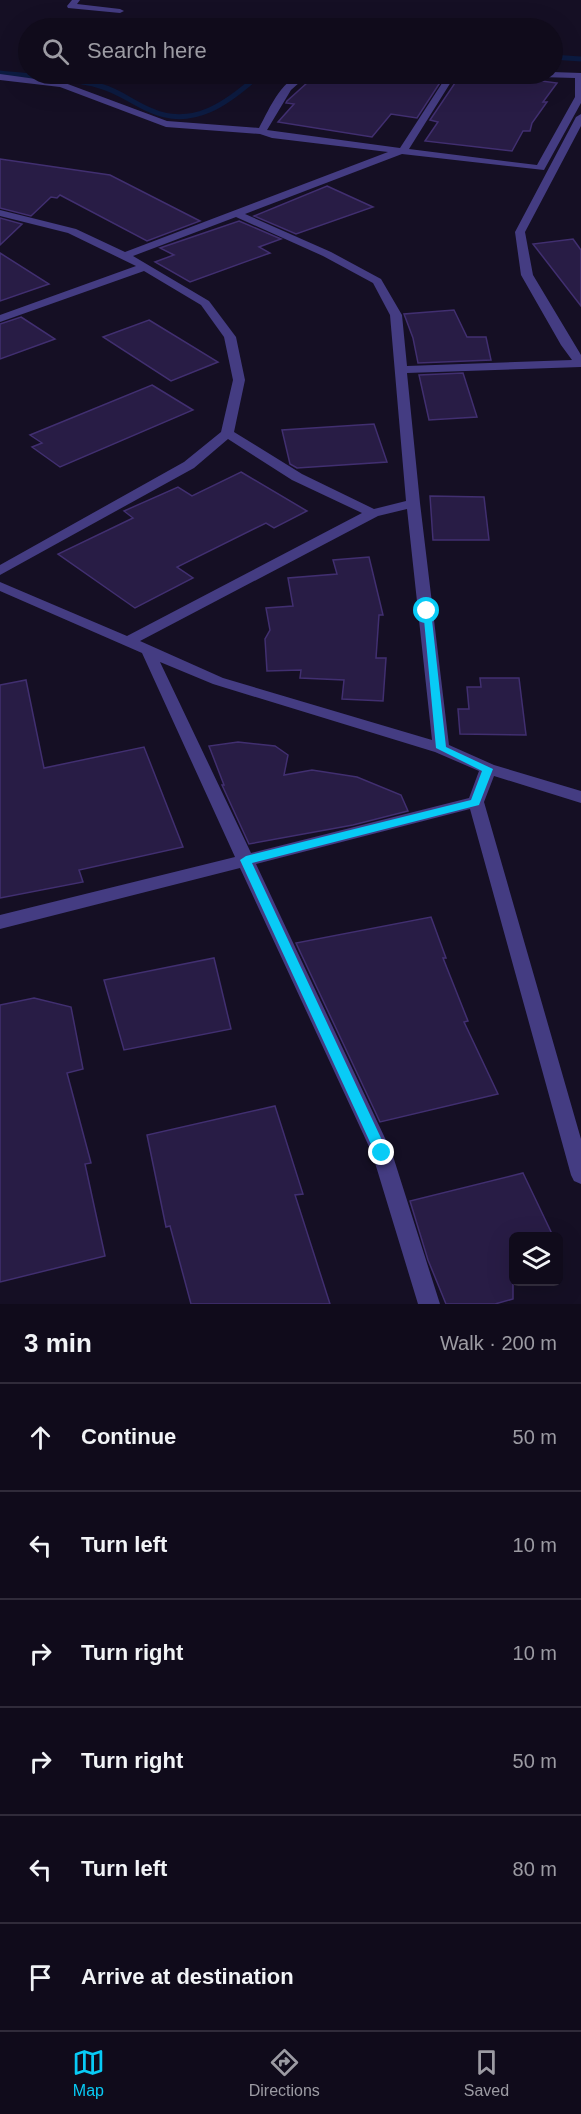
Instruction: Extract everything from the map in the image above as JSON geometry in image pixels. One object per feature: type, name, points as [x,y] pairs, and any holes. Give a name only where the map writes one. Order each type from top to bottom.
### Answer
[{"type":"street","points":[[76,0],[71,6],[120,11]]},
{"type":"street","points":[[54,84],[165,124],[262,131],[272,135],[540,168],[580,97],[579,75],[563,75]]},
{"type":"street","points":[[0,77],[18,79]]},
{"type":"street","points":[[262,131],[287,88],[292,84]]},
{"type":"street","points":[[124,256],[403,150],[446,84]]},
{"type":"street","points":[[581,117],[519,232],[527,275],[567,345],[581,363]]},
{"type":"street","points":[[0,213],[72,231],[145,267],[205,303],[230,338],[238,380],[227,433],[189,465],[0,571]]},
{"type":"street","points":[[237,214],[327,254],[377,280],[396,315],[413,503],[441,748]]},
{"type":"street","points":[[0,319],[145,267]]},
{"type":"street","points":[[401,370],[581,363]]},
{"type":"street","points":[[227,433],[297,477],[373,513]]},
{"type":"street","points":[[127,642],[373,513],[413,503]]},
{"type":"street","points":[[0,586],[218,681],[441,748],[488,769],[581,797]]},
{"type":"street","points":[[148,651],[382,1153],[429,1304]]},
{"type":"street","points":[[488,769],[476,802],[581,1175]]},
{"type":"street","points":[[559,789],[581,788]]},
{"type":"street","points":[[0,922],[476,802]]},
{"type":"building","points":[[306,84],[439,84],[417,118],[391,114],[372,137],[278,122],[294,104],[286,103]]},
{"type":"building","points":[[454,84],[556,84],[543,102],[547,102],[532,123],[530,131],[523,131],[512,151],[425,141],[438,122],[430,120]]},
{"type":"building","points":[[0,159],[110,175],[200,221],[147,241],[60,195],[57,198],[51,197],[31,216],[0,208]]},
{"type":"building","points":[[327,186],[373,207],[296,234],[254,216]]},
{"type":"building","points":[[0,218],[22,224],[0,245]]},
{"type":"building","points":[[239,221],[281,239],[259,247],[270,253],[190,282],[155,262],[174,255],[160,248]]},
{"type":"building","points":[[573,239],[581,250],[581,306],[533,244]]},
{"type":"building","points":[[0,253],[49,284],[0,301]]},
{"type":"building","points":[[454,310],[467,337],[486,337],[491,360],[418,363],[413,338],[404,314]]},
{"type":"building","points":[[21,317],[55,339],[0,359],[0,324]]},
{"type":"building","points":[[149,320],[218,362],[171,381],[103,337]]},
{"type":"building","points":[[463,373],[477,417],[429,420],[419,375]]},
{"type":"building","points":[[152,385],[193,410],[60,467],[32,447],[42,443],[30,435]]},
{"type":"building","points":[[374,424],[387,462],[297,468],[290,464],[282,430]]},
{"type":"building","points":[[241,472],[307,511],[274,528],[266,523],[177,567],[193,578],[135,608],[58,554],[133,518],[124,511],[178,487],[192,496]]},
{"type":"building","points":[[430,496],[484,497],[489,540],[433,540]]},
{"type":"building","points":[[369,557],[383,615],[379,615],[376,658],[386,658],[383,701],[342,699],[344,680],[300,678],[301,670],[267,671],[265,639],[270,630],[266,608],[293,606],[288,578],[337,574],[333,560]]},
{"type":"building","points":[[480,678],[519,678],[526,735],[460,734],[458,709],[469,709],[467,687],[481,687]]},
{"type":"building","points":[[26,680],[44,768],[144,747],[183,847],[79,870],[83,882],[0,898],[0,685]]},
{"type":"building","points":[[238,742],[275,746],[288,755],[284,775],[312,770],[357,777],[401,795],[408,811],[353,825],[249,844],[222,785],[224,785],[209,746]]},
{"type":"building","points":[[431,917],[446,958],[443,958],[468,1021],[464,1022],[498,1094],[380,1122],[296,943]]},
{"type":"building","points":[[214,958],[231,1029],[124,1050],[104,980]]},
{"type":"building","points":[[34,998],[71,1007],[83,1069],[67,1073],[91,1163],[85,1164],[105,1256],[0,1282],[0,1005]]},
{"type":"building","points":[[275,1106],[303,1194],[295,1195],[330,1304],[191,1304],[170,1226],[166,1227],[147,1135]]},
{"type":"building","points":[[523,1173],[551,1232],[509,1232],[509,1286],[513,1286],[513,1299],[495,1304],[446,1304],[428,1260],[410,1201]]},
{"type":"waterway","points":[[563,58],[581,59]]},
{"type":"waterway","points":[[0,73],[18,75]]},
{"type":"waterway","points":[[92,84],[113,91],[150,110],[181,117],[210,110],[248,84]]},
{"type":"route","points":[[382,1153],[246,860],[476,802],[488,769],[441,748],[427,611]]}]
